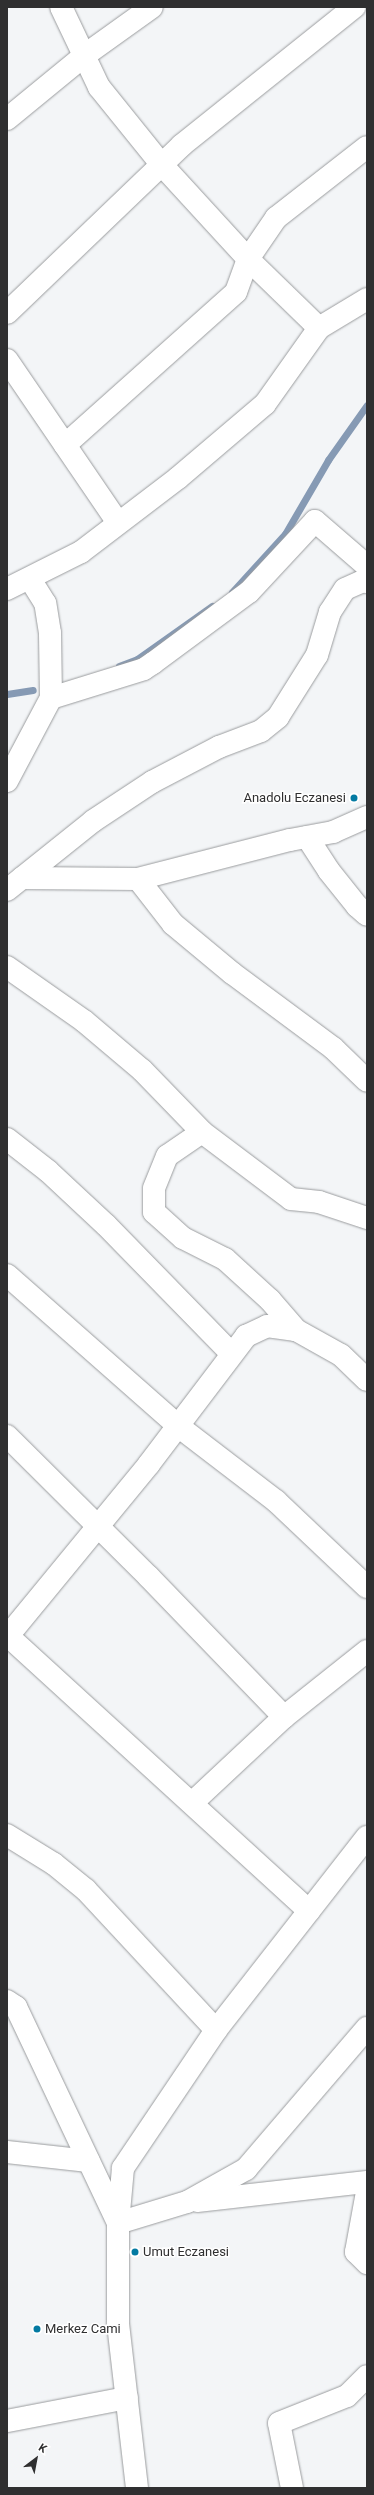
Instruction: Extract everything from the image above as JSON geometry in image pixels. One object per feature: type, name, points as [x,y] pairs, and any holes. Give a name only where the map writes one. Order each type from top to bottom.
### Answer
[{"type":"street","points":[[61,7],[99,87],[162,165],[248,259],[319,328]]},
{"type":"street","points":[[7,119],[85,55],[152,7]]},
{"type":"street","points":[[7,313],[182,145],[263,78],[354,7]]},
{"type":"street","points":[[65,445],[236,292],[248,259],[276,218],[367,146]]},
{"type":"street","points":[[8,587],[30,579],[81,552],[178,478],[265,404],[319,328],[367,299]]},
{"type":"street","points":[[7,360],[118,523]]},
{"type":"street","points":[[51,698],[144,669],[153,663],[249,592],[315,521],[367,566]]},
{"type":"street","points":[[7,781],[51,698],[50,633],[45,603],[30,579]]},
{"type":"street","points":[[14,884],[92,821],[152,782],[219,747],[260,732],[278,717],[317,655],[330,612],[345,589],[364,581],[367,582]]},
{"type":"street","points":[[14,884],[138,879],[307,837],[333,832],[367,817]]},
{"type":"street","points":[[307,837],[329,871],[357,906],[367,915]]},
{"type":"street","points":[[138,879],[173,924],[232,973],[333,1048],[367,1081]]},
{"type":"street","points":[[7,967],[84,1021],[142,1070],[202,1132],[291,1199],[319,1202],[367,1218]]},
{"type":"street","points":[[202,1132],[167,1156],[154,1189],[154,1212],[183,1238],[225,1259],[270,1300],[296,1330],[341,1355],[367,1380]]},
{"type":"street","points":[[7,1139],[48,1171],[106,1225],[231,1353]]},
{"type":"street","points":[[7,1275],[178,1426],[276,1501],[367,1587]]},
{"type":"street","points":[[296,1330],[267,1326],[246,1336],[231,1353],[178,1426],[7,1636],[192,1803],[309,1912]]},
{"type":"street","points":[[7,1436],[98,1525],[284,1716]]},
{"type":"street","points":[[192,1803],[284,1716],[367,1651]]},
{"type":"street","points":[[137,2488],[118,2322],[118,2222],[123,2168],[216,2030],[367,1837]]},
{"type":"street","points":[[8,1838],[54,1864],[86,1890],[216,2030]]},
{"type":"street","points":[[7,2001],[16,2007],[118,2222]]},
{"type":"street","points":[[187,2202],[246,2169],[367,2028]]},
{"type":"street","points":[[7,2152],[88,2160]]},
{"type":"street","points":[[118,2222],[187,2202],[367,2182]]},
{"type":"street","points":[[367,2192],[356,2252],[367,2263]]},
{"type":"street","points":[[292,2488],[279,2423],[347,2396],[367,2376]]},
{"type":"street","points":[[7,2421],[127,2398]]},
{"type":"waterway","points":[[232,592],[285,534],[328,460],[367,405]]},
{"type":"waterway","points":[[119,666],[137,659],[212,606]]},
{"type":"waterway","points":[[7,694],[33,690]]},
{"type":"place","name":"Anadolu Eczanesi","points":[[354,798]]},
{"type":"place","name":"Umut Eczanesi","points":[[135,2252]]},
{"type":"place","name":"Merkez Cami","points":[[37,2329]]}]
